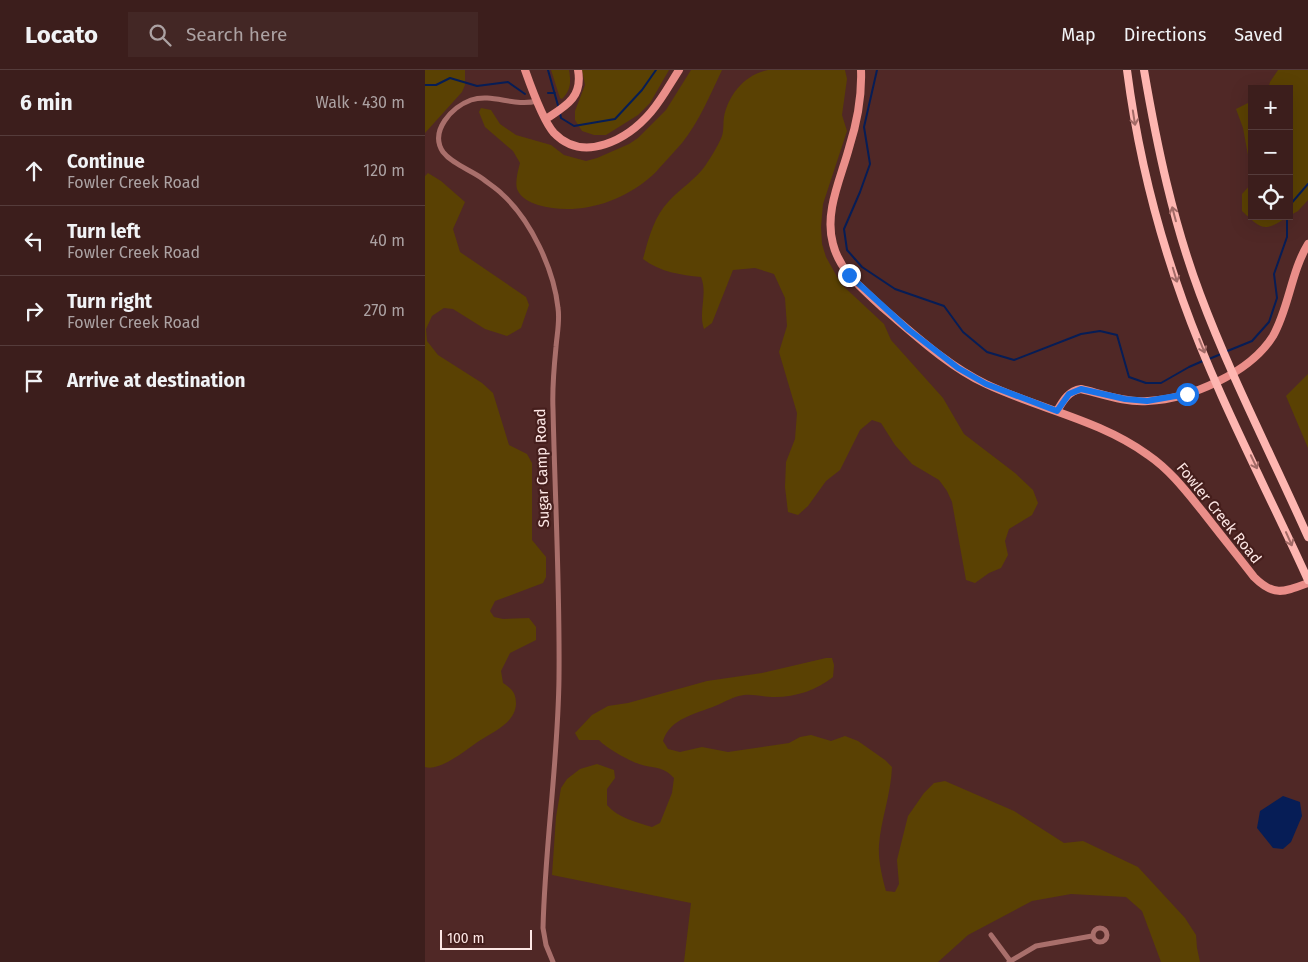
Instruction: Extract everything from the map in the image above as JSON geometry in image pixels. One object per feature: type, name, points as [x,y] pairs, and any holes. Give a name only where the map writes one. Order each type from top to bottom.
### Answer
[{"type":"main road","points":[[525,70],[537,101],[555,133],[567,143],[584,148],[605,145],[631,130],[651,113],[679,70]]},
{"type":"main road","points":[[546,119],[568,105],[579,86],[578,70]]},
{"type":"main road","name":"Fowler Creek Road","points":[[861,70],[857,117],[837,187],[831,217],[833,244],[844,267],[856,283],[909,330],[958,368],[986,384],[1117,435],[1150,456],[1180,484],[1264,587],[1273,591],[1286,591],[1308,581]]},
{"type":"main road","points":[[1127,70],[1135,125],[1146,176],[1183,301],[1237,426],[1308,581]]},
{"type":"main road","points":[[1144,70],[1153,121],[1174,215],[1200,294],[1218,340],[1308,537]]},
{"type":"main road","points":[[1057,411],[1069,394],[1081,389],[1125,399],[1147,401],[1187,394],[1210,385],[1240,369],[1262,350],[1273,336],[1308,244]]},
{"type":"street","name":"Sugar Camp Road","points":[[537,101],[520,104],[487,98],[474,99],[452,111],[440,130],[439,140],[443,151],[449,157],[503,194],[515,208],[543,255],[548,267],[558,309],[553,397],[559,680],[543,928],[553,962]]},
{"type":"street","points":[[991,935],[1010,962],[1036,946],[1092,936]]},
{"type":"shaded area","points":[[425,70],[465,70],[465,85],[462,92],[425,133]]},
{"type":"shaded area","points":[[551,70],[569,70],[570,86],[562,99],[560,98]]},
{"type":"shaded area","points":[[582,70],[669,70],[650,103],[638,115],[606,135],[594,135],[582,131],[575,120],[575,111],[585,85]]},
{"type":"shaded area","points":[[691,70],[722,70],[704,108],[688,135],[656,171],[636,188],[596,206],[567,209],[552,208],[535,204],[523,197],[516,186],[520,163],[513,151],[485,127],[479,112],[481,108],[491,110],[500,124],[516,135],[551,145],[564,155],[586,161],[629,144],[638,138],[666,110]]},
{"type":"shaded area","points":[[768,70],[845,70],[847,79],[842,115],[847,131],[823,204],[821,227],[822,244],[826,257],[841,284],[884,324],[891,340],[943,398],[964,434],[1015,473],[1033,490],[1038,503],[1032,515],[1009,529],[1005,541],[1008,555],[1001,568],[989,573],[975,583],[966,580],[952,502],[947,491],[939,480],[912,464],[895,445],[881,423],[872,420],[860,430],[840,470],[826,481],[808,506],[798,515],[788,512],[785,487],[786,462],[795,439],[797,413],[779,352],[787,326],[785,298],[774,274],[755,268],[733,270],[712,323],[704,329],[702,316],[704,290],[701,277],[664,270],[643,259],[652,228],[659,214],[669,201],[701,171],[716,148],[723,134],[724,117],[729,101],[745,81],[760,72]]},
{"type":"shaded area","points":[[1278,70],[1308,70],[1308,200],[1293,214],[1293,85],[1269,85]]},
{"type":"shaded area","points":[[1248,103],[1248,155],[1243,128],[1236,109]]},
{"type":"shaded area","points":[[428,173],[441,181],[465,202],[453,229],[460,252],[526,297],[529,305],[521,328],[507,336],[485,329],[453,309],[444,308],[432,316],[426,329],[427,341],[438,355],[482,383],[493,393],[509,445],[527,454],[532,463],[532,540],[546,557],[546,577],[543,583],[495,601],[490,611],[494,617],[503,619],[529,618],[536,627],[536,640],[510,653],[501,671],[503,683],[511,689],[515,697],[515,711],[512,717],[497,730],[453,759],[431,768],[425,767],[425,176]]},
{"type":"shaded area","points":[[1248,187],[1248,217],[1242,211],[1242,194]]},
{"type":"shaded area","points":[[1252,220],[1282,220],[1269,227],[1260,226]]},
{"type":"shaded area","points":[[1308,374],[1308,448],[1286,396]]},
{"type":"shaded area","points":[[832,658],[834,665],[833,677],[820,686],[791,696],[748,695],[733,698],[678,722],[666,733],[663,741],[668,749],[680,752],[702,747],[728,752],[789,743],[800,737],[811,735],[831,741],[845,736],[858,741],[892,767],[879,845],[880,862],[886,891],[895,892],[899,884],[897,860],[908,816],[924,793],[934,783],[945,781],[1014,811],[1064,843],[1083,841],[1138,867],[1185,918],[1196,935],[1200,962],[1161,962],[1142,911],[1126,897],[1071,894],[1032,901],[968,935],[938,962],[684,962],[691,903],[552,875],[556,817],[561,788],[567,779],[580,769],[597,764],[614,770],[615,778],[607,789],[607,805],[622,816],[652,827],[660,823],[672,793],[674,778],[665,771],[629,760],[599,740],[579,740],[575,733],[592,715],[608,706],[628,703],[707,681],[762,673]]},
{"type":"water","points":[[1283,796],[1300,802],[1302,816],[1291,842],[1283,849],[1273,848],[1257,828],[1260,811]]},
{"type":"waterway","points":[[548,70],[559,109]]},
{"type":"waterway","points":[[560,113],[561,118],[574,126],[615,119],[642,90],[656,70]]},
{"type":"waterway","points":[[877,70],[864,127],[870,164],[844,229],[847,250],[862,267],[895,289],[944,306],[963,332],[987,352],[1014,360],[1081,334],[1100,331],[1117,335],[1129,377],[1146,383],[1161,383],[1205,360]]},
{"type":"waterway","points":[[425,85],[436,85],[450,78],[477,86],[508,82],[525,94]]},
{"type":"waterway","points":[[548,93],[555,93]]},
{"type":"waterway","points":[[1293,201],[1308,184]]},
{"type":"waterway","points":[[1225,352],[1252,341],[1269,322],[1277,298],[1274,274],[1287,237],[1287,220]]},
{"type":"waterway","points":[[1209,359],[1221,354]]},
{"type":"route","points":[[849,275],[909,330],[958,368],[986,384],[1057,411],[1065,397],[1072,391],[1081,389],[1125,399],[1147,401],[1187,394]]}]
